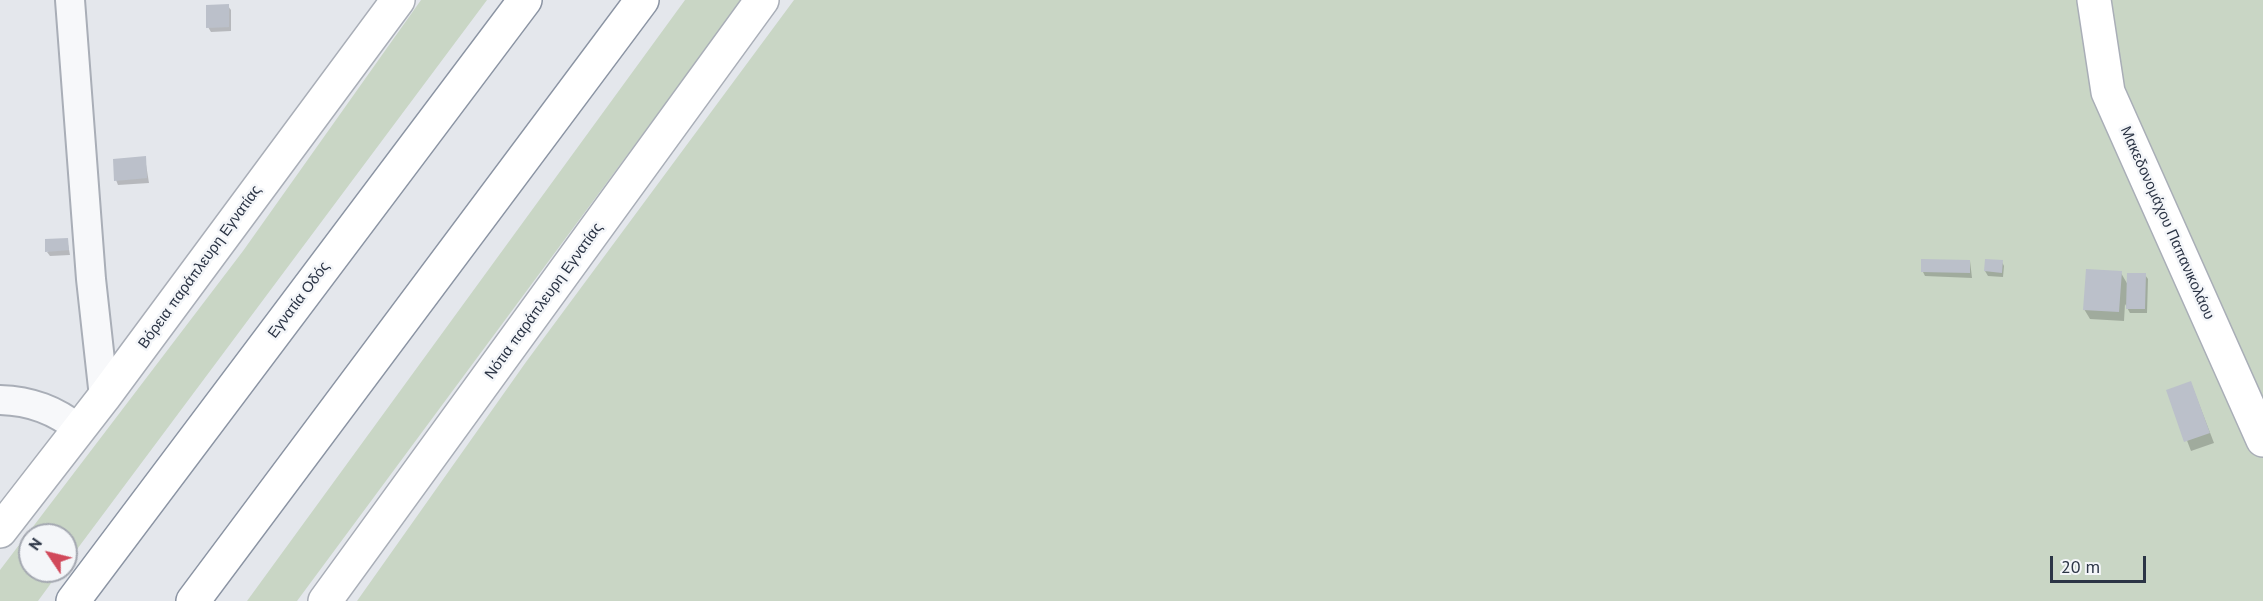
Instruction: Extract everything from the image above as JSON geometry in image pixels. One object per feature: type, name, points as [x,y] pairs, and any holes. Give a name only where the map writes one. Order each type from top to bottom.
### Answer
[{"type":"main road","name":"Βόρεια παράπλευρη Εγνατίας","points":[[0,531],[104,397],[398,0]]},
{"type":"main road","name":"Εγνατία Οδός","points":[[73,601],[525,0]]},
{"type":"main road","points":[[192,601],[642,0]]},
{"type":"main road","name":"Νότια παράπλευρη Εγνατίας","points":[[325,601],[762,0]]},
{"type":"main road","name":"Μακεδονομάχου Παπανικολάου","points":[[2094,0],[2109,92],[2263,440]]},
{"type":"street","points":[[70,0],[91,279],[104,397]]},
{"type":"street","points":[[0,400],[38,405],[58,414],[80,429]]},
{"type":"green space","points":[[421,0],[487,0],[78,548],[78,523],[36,523],[243,251]]},
{"type":"green space","points":[[685,0],[742,0],[297,601],[247,601]]},
{"type":"green space","points":[[794,0],[2263,0],[2263,601],[357,601],[526,362]]},
{"type":"green space","points":[[18,546],[18,583],[51,583],[38,601],[0,601],[0,570]]},
{"type":"building","points":[[229,4],[229,27],[206,28],[206,5]]},
{"type":"building","points":[[146,156],[147,178],[114,181],[113,159]]},
{"type":"building","points":[[68,238],[69,250],[45,252],[45,239]]},
{"type":"building","points":[[1921,259],[1970,260],[1970,273],[1921,272]]},
{"type":"building","points":[[1985,259],[2003,260],[2002,273],[1984,271]]},
{"type":"building","points":[[2086,269],[2122,271],[2119,312],[2083,310]]},
{"type":"building","points":[[2127,273],[2146,273],[2145,309],[2126,309]]},
{"type":"building","points":[[2191,381],[2210,433],[2184,442],[2166,390]]}]
